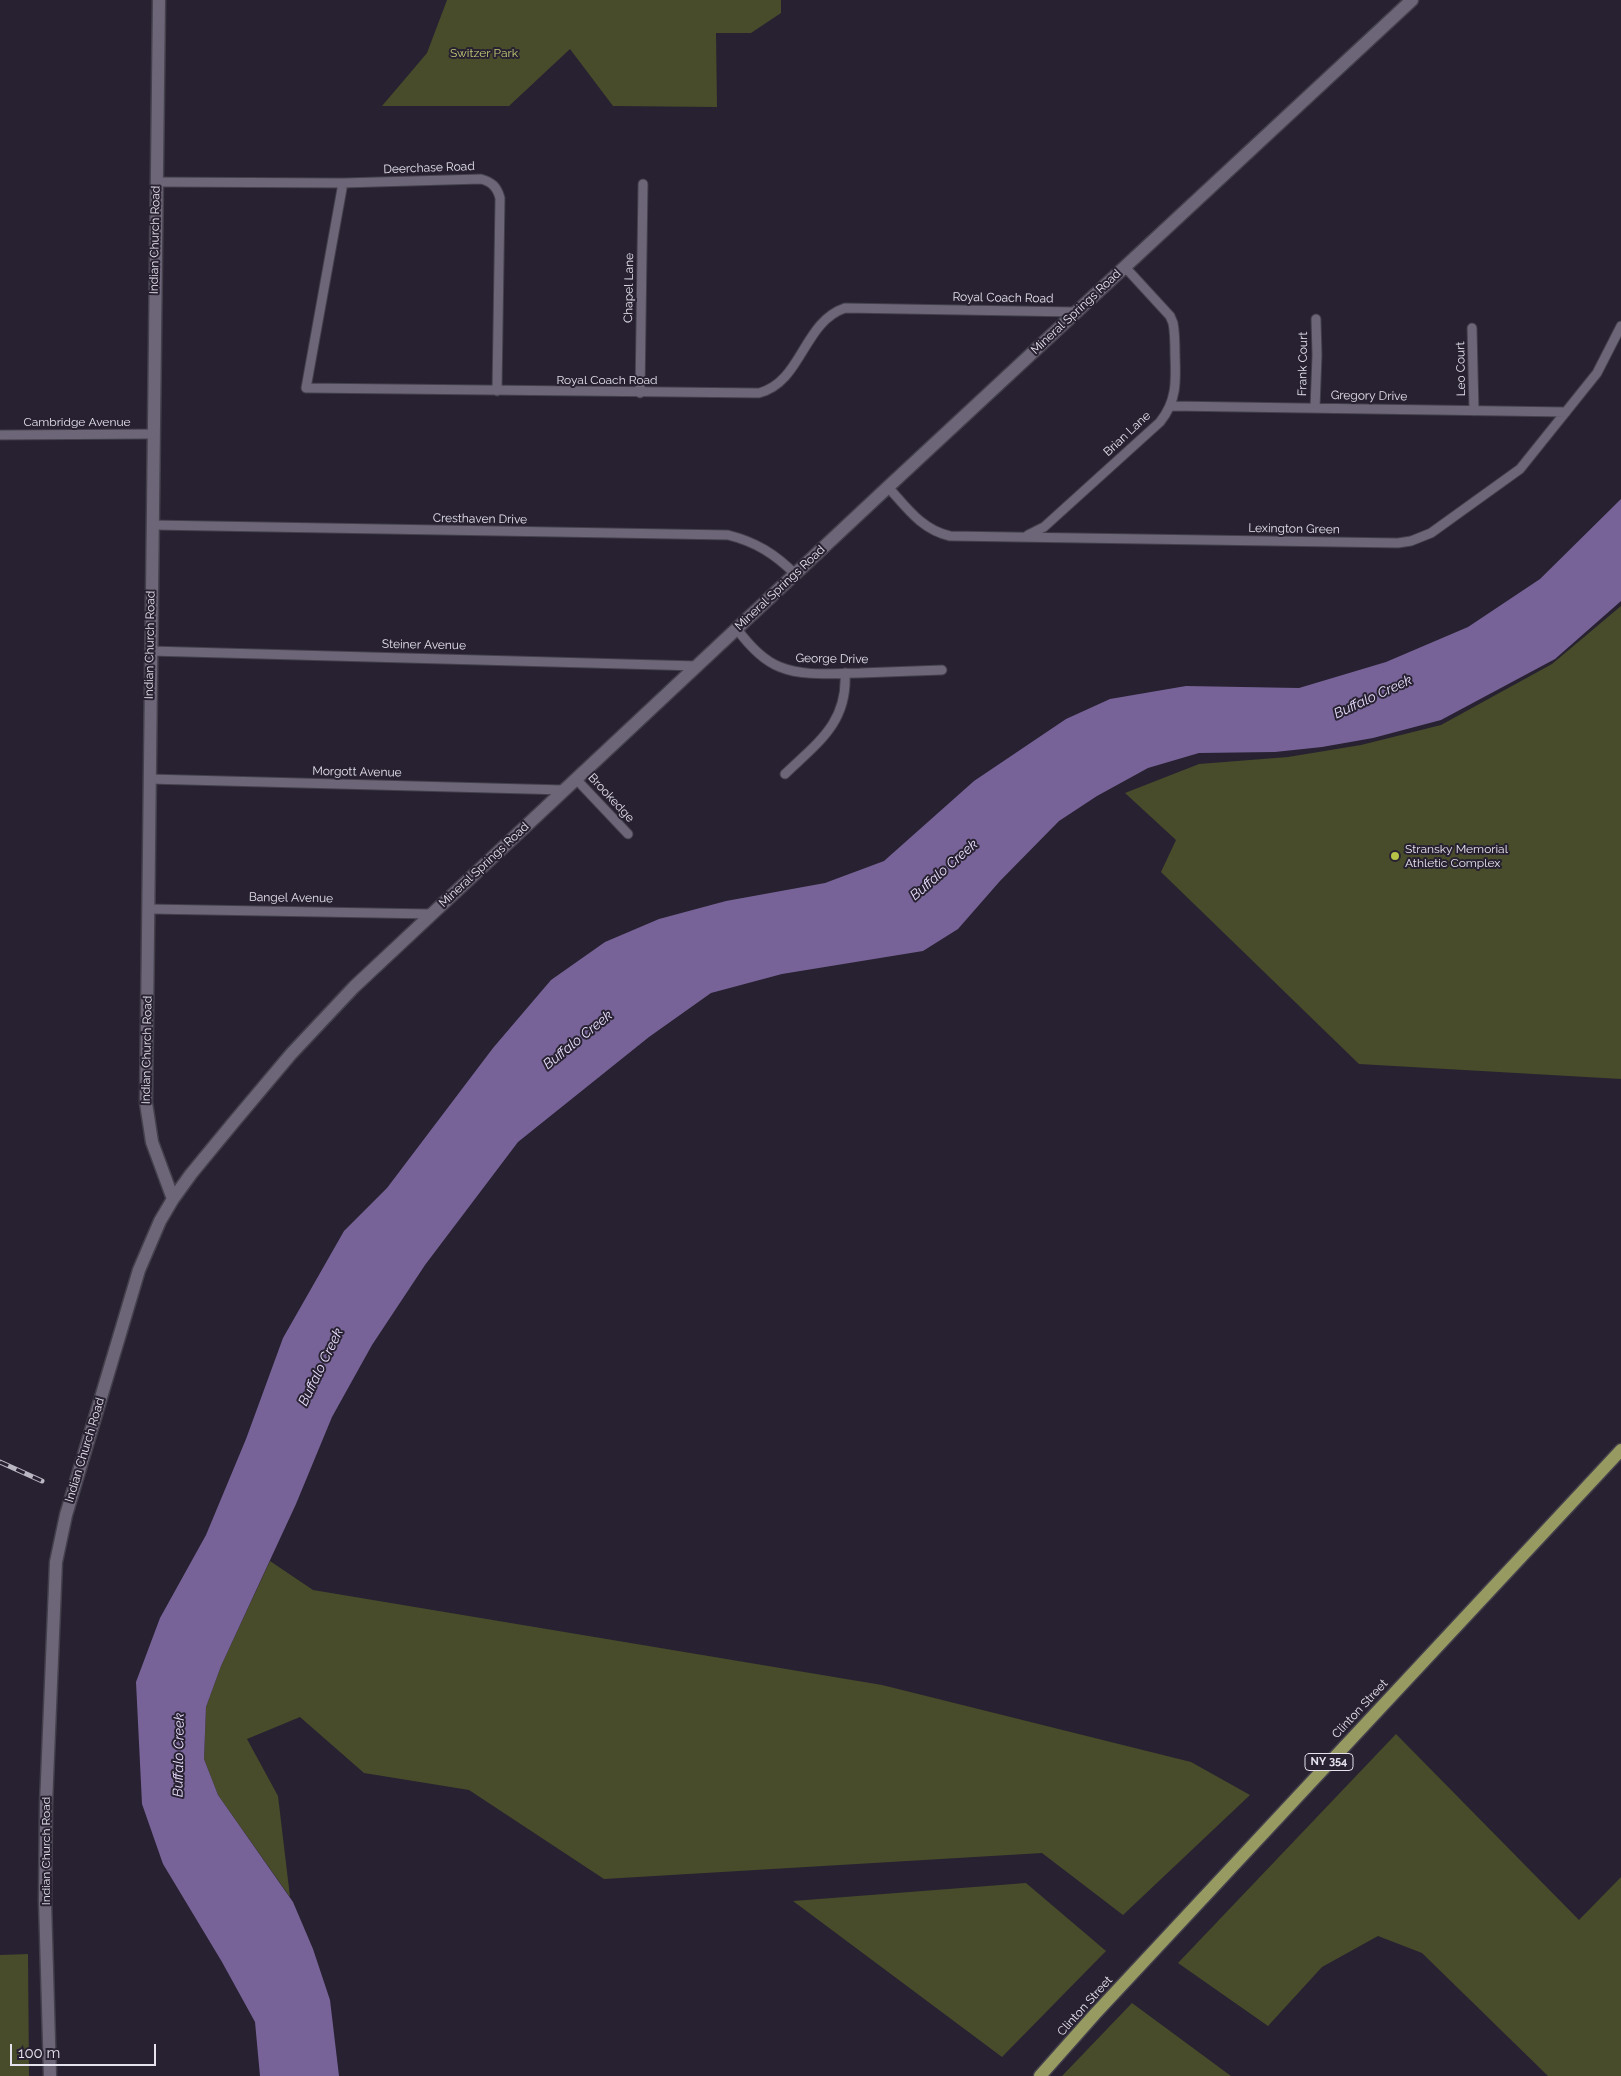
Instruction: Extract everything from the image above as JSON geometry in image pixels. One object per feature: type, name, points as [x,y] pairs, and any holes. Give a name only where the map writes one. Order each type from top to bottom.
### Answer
[{"type":"main road","name":"Clinton Street","points":[[1040,2076],[1095,2014],[1621,1450]]},
{"type":"street","name":"Indian Church Road","points":[[50,2076],[45,1901],[46,1814],[56,1562],[66,1515],[140,1270],[160,1221],[173,1199],[152,1142],[146,1103],[159,0]]},
{"type":"street","name":"Mineral Springs Road","points":[[173,1199],[234,1122],[320,1022],[432,914],[1124,266],[1412,0]]},
{"type":"street","name":"Deerchase Road","points":[[156,182],[343,183],[481,179],[494,186],[500,198],[496,391]]},
{"type":"street","name":"Royal Coach Road","points":[[343,183],[306,388],[759,393],[778,385],[792,368],[816,330],[835,312],[846,308],[1076,312]]},
{"type":"street","name":"Chapel Lane","points":[[640,393],[643,184]]},
{"type":"street","name":"Brian Lane","points":[[1020,537],[1044,527],[1160,422],[1171,406],[1176,385],[1173,323],[1170,316],[1124,266]]},
{"type":"street","name":"Frank Court","points":[[1315,408],[1316,320]]},
{"type":"street","name":"Lexington Green","points":[[888,487],[921,523],[939,534],[950,536],[1398,543],[1411,541],[1432,533],[1507,481],[1526,463],[1597,373],[1621,326]]},
{"type":"street","name":"Leo Court","points":[[1472,328],[1474,411]]},
{"type":"street","name":"Gregory Drive","points":[[1171,406],[1566,412]]},
{"type":"street","name":"Cambridge Avenue","points":[[0,435],[153,434]]},
{"type":"street","name":"Cresthaven Drive","points":[[152,525],[728,535],[743,539],[770,552],[795,574]]},
{"type":"street","name":"George Drive","points":[[737,629],[752,648],[778,666],[804,673],[942,670]]},
{"type":"street","name":"Steiner Avenue","points":[[150,651],[698,666]]},
{"type":"street","points":[[785,774],[834,724],[844,701],[844,673]]},
{"type":"street","name":"Morgott Avenue","points":[[149,779],[565,790]]},
{"type":"street","name":"Brookedge","points":[[576,779],[628,834]]},
{"type":"street","name":"Bangel Avenue","points":[[149,909],[432,914]]},
{"type":"green space","name":"Switzer Park","points":[[447,0],[781,0],[781,13],[751,33],[716,33],[717,107],[613,106],[570,49],[509,106],[382,106],[427,53]]},
{"type":"green space","name":"Stransky Memorial Athletic Complex","points":[[1621,606],[1621,1079],[1359,1064],[1161,872],[1176,840],[1125,793],[1199,764],[1288,757],[1361,745],[1441,725],[1552,664]]},
{"type":"green space","points":[[270,1561],[313,1590],[882,1685],[1191,1762],[1250,1795],[1123,1915],[1042,1853],[604,1879],[469,1790],[364,1773],[300,1717],[247,1739],[278,1796],[290,1897],[218,1795],[204,1759],[206,1707],[221,1666]]},
{"type":"green space","points":[[1396,1734],[1579,1920],[1621,1877],[1621,2076],[1548,2076],[1422,1953],[1378,1936],[1322,1967],[1268,2026],[1178,1963]]},
{"type":"green space","points":[[1026,1883],[1106,1951],[1002,2057],[793,1901]]},
{"type":"green space","points":[[28,1954],[29,2076],[0,2076],[0,1955]]},
{"type":"green space","points":[[1132,2003],[1231,2076],[1062,2076]]},
{"type":"water","name":"Buffalo Creek","points":[[1621,499],[1621,601],[1555,659],[1441,720],[1373,738],[1322,747],[1275,752],[1199,753],[1148,768],[1097,796],[1059,821],[1000,881],[958,929],[923,951],[782,974],[711,993],[649,1037],[518,1142],[425,1265],[372,1345],[332,1417],[296,1504],[221,1666],[206,1707],[204,1759],[218,1795],[293,1902],[313,1949],[330,2000],[339,2076],[260,2076],[255,2022],[222,1962],[163,1864],[142,1804],[136,1682],[160,1618],[206,1535],[246,1439],[283,1338],[344,1231],[387,1188],[493,1048],[551,980],[605,942],[659,919],[726,901],[825,883],[884,861],[974,781],[1066,719],[1110,699],[1186,686],[1299,688],[1386,662],[1468,627],[1540,579]]},
{"type":"railway","points":[[0,1462],[42,1481]]},
{"type":"place","name":"Stransky Memorial Athletic Complex","points":[[1395,856]]}]
